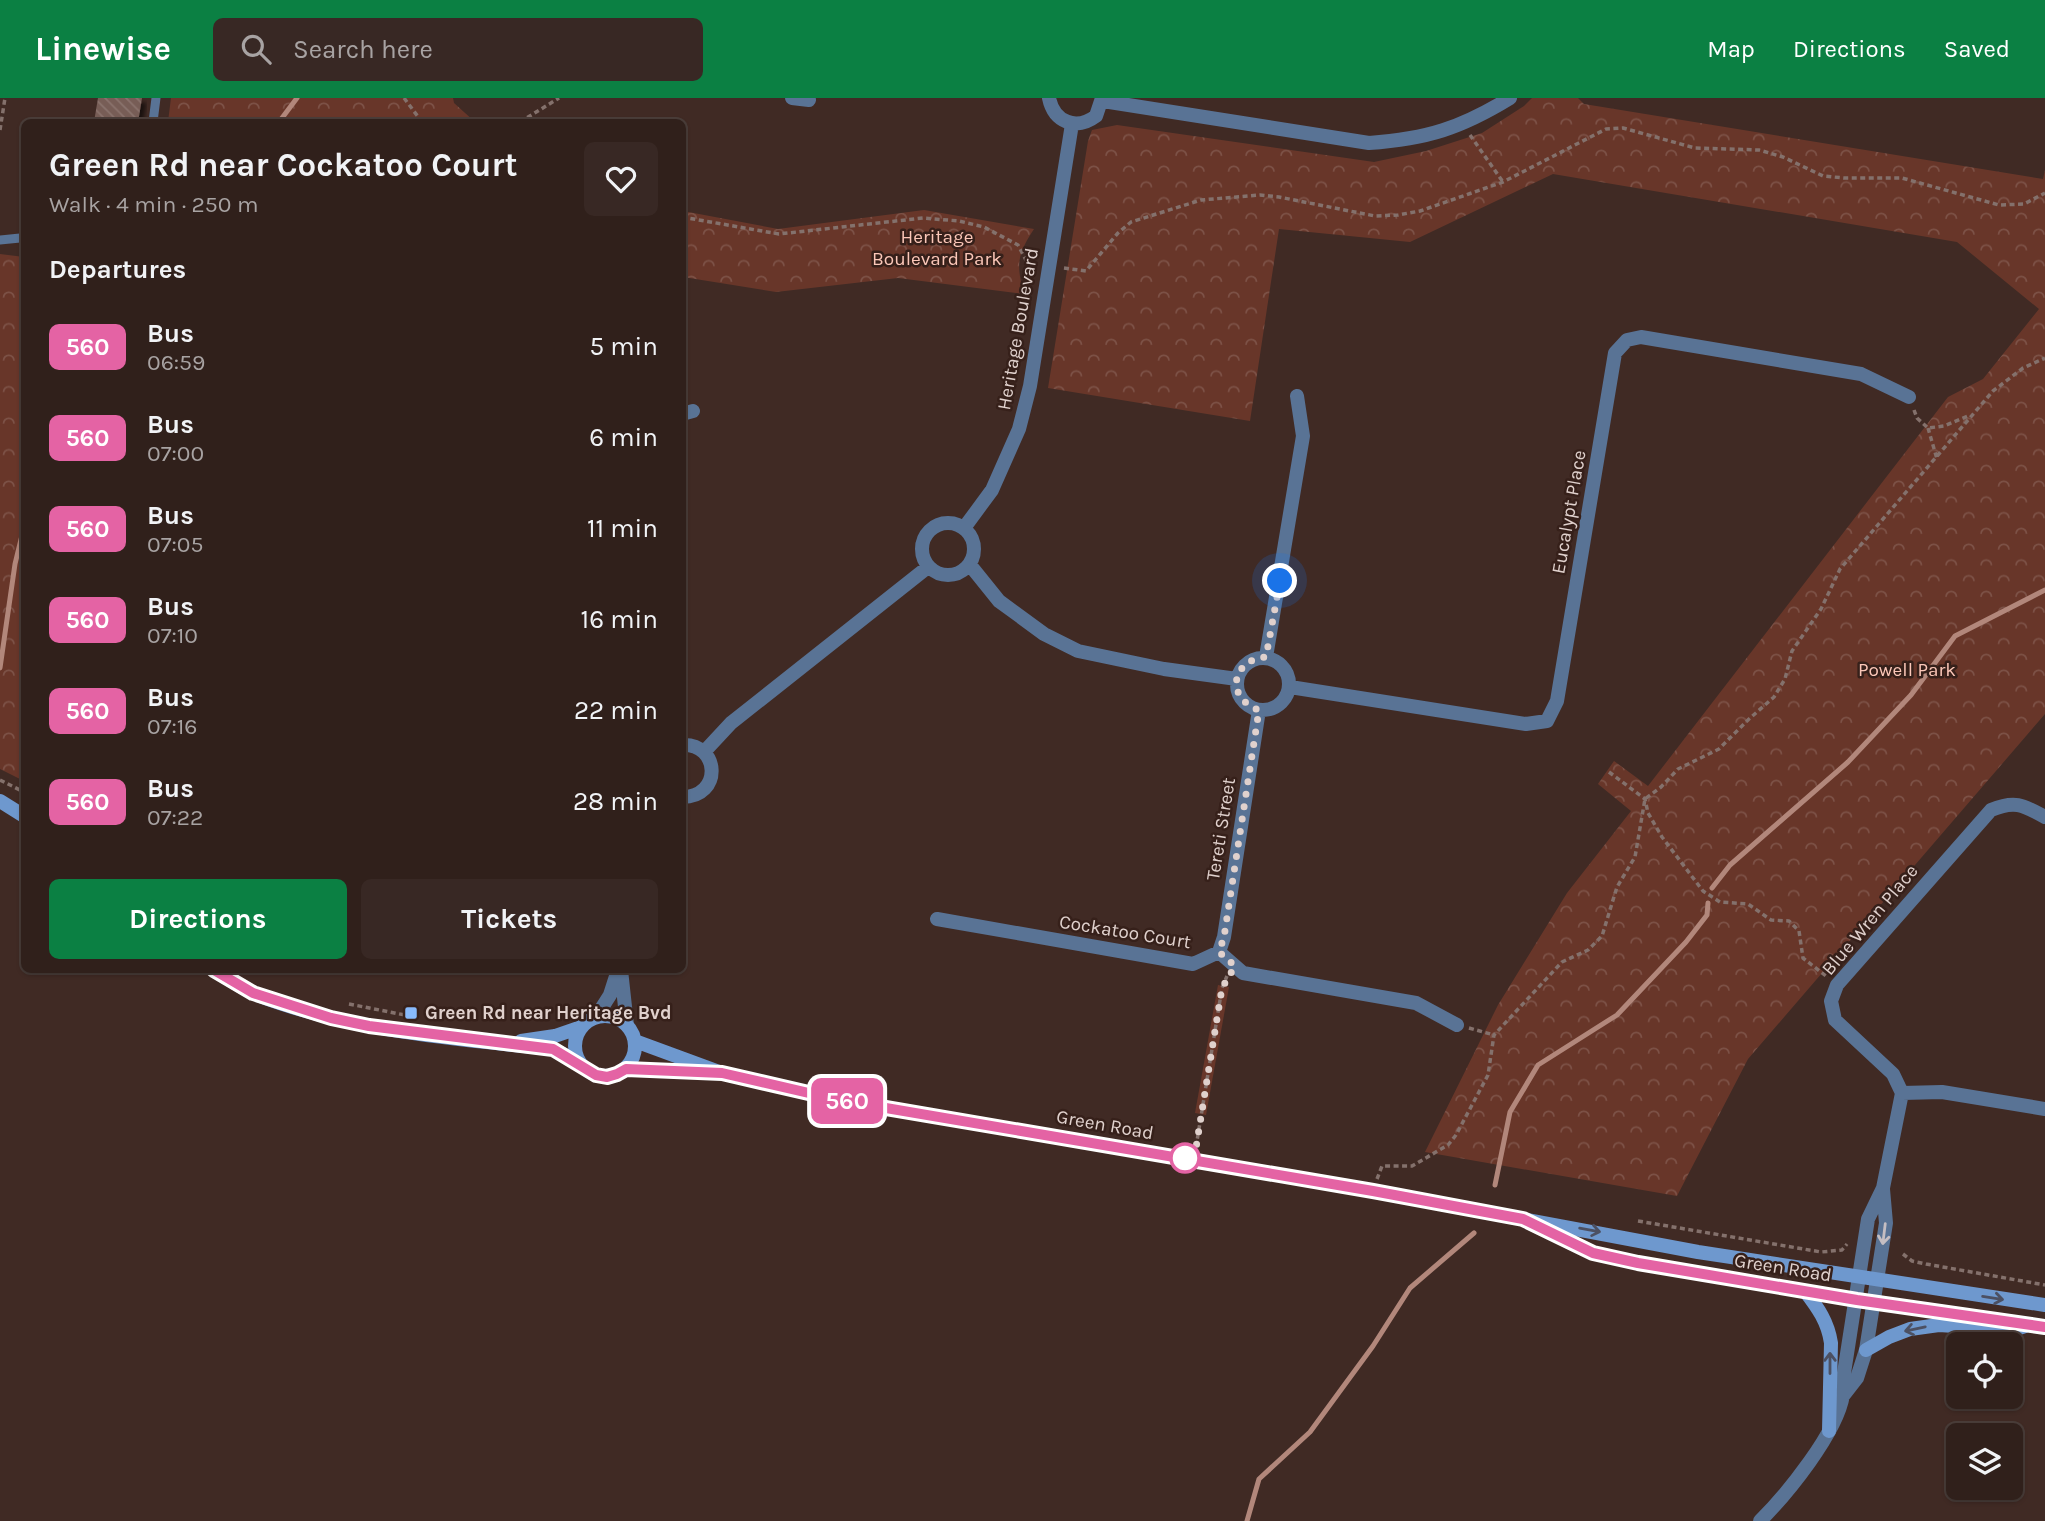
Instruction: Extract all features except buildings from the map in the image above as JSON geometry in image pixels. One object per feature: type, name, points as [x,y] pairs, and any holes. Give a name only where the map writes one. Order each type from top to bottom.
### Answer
[{"type":"street","points":[[792,98],[808,100]]},
{"type":"street","points":[[1049,98],[1056,115],[1072,124],[1089,121],[1096,116],[1103,99],[1369,143],[1402,141],[1444,131],[1463,124],[1510,98]]},
{"type":"street","name":"Heritage Boulevard","points":[[964,527],[992,490],[1019,429],[1030,386],[1072,124]]},
{"type":"street","name":"Eucalypt Place","points":[[1290,687],[1526,724],[1547,721],[1557,701],[1615,353],[1627,340],[1641,337],[1861,374],[1909,397]]},
{"type":"street","points":[[1266,657],[1303,436],[1297,396]]},
{"type":"street","points":[[948,522],[964,527],[970,533],[975,549],[970,565],[956,575],[947,576],[928,567],[923,558],[922,544],[931,529],[948,522]]},
{"type":"street","points":[[970,565],[999,601],[1044,634],[1078,650],[1164,670],[1237,679]]},
{"type":"street","points":[[704,752],[731,723],[928,567]]},
{"type":"street","points":[[1266,657],[1281,664],[1287,671],[1290,687],[1287,695],[1276,707],[1259,710],[1243,701],[1238,694],[1237,679],[1242,667],[1249,661],[1266,657]]},
{"type":"street","name":"Tereti Street","points":[[1219,952],[1224,937],[1259,710]]},
{"type":"street","points":[[686,746],[704,752],[712,766],[710,783],[698,794],[686,796]]},
{"type":"street","points":[[0,801],[21,814]]},
{"type":"street","name":"Blue Wren Place","points":[[1902,1093],[1893,1074],[1835,1020],[1831,1001],[1837,985],[1991,810],[2007,803],[2023,805],[2045,817]]},
{"type":"street","name":"Cockatoo Court","points":[[937,919],[1194,964],[1219,952]]},
{"type":"street","points":[[1219,952],[1243,973],[1416,1003],[1457,1025]]},
{"type":"street","points":[[219,973],[253,993],[331,1018],[369,1026],[553,1049],[596,1075],[607,1077],[626,1069],[635,1051],[635,1041],[627,1025],[619,973]]},
{"type":"street","points":[[499,1044],[555,1036],[581,1027],[596,1017],[610,995],[618,973]]},
{"type":"street","points":[[596,1017],[612,1017],[627,1025]]},
{"type":"street","points":[[580,1063],[575,1045],[581,1027]]},
{"type":"street","name":"Green Road","points":[[635,1041],[722,1073],[839,1100],[1373,1191],[1698,1252],[2045,1306]]},
{"type":"street","name":"Green Road","points":[[626,1069],[722,1073]]},
{"type":"street","points":[[1843,1396],[1844,1373],[1868,1219],[1883,1188],[1902,1093],[1942,1092],[2045,1109]]},
{"type":"street","points":[[1760,1521],[1792,1485],[1829,1431],[1843,1396],[1857,1378],[1866,1350],[1875,1302],[1886,1223],[1883,1188]]},
{"type":"street","name":"Green Road","points":[[1523,1219],[1593,1253],[1638,1263],[1857,1300],[2045,1327]]},
{"type":"street","points":[[1805,1291],[1822,1313],[1829,1329],[1829,1431]]},
{"type":"street","points":[[1866,1350],[1906,1331],[1939,1325],[1970,1327],[2004,1334],[2030,1325]]},
{"type":"lane","points":[[153,119],[156,98]]},
{"type":"lane","points":[[0,240],[20,238]]},
{"type":"path","points":[[0,130],[5,98]]},
{"type":"path","points":[[404,98],[420,119]]},
{"type":"path","points":[[525,119],[559,98]]},
{"type":"path","points":[[1463,124],[1503,182]]},
{"type":"path","points":[[686,218],[779,234],[923,218],[959,221],[984,227],[1018,245],[1027,262],[1086,271],[1118,233],[1131,222],[1201,200],[1259,195],[1375,216],[1398,215],[1420,211],[1503,182],[1606,129],[1623,128],[1695,148],[1759,150],[1783,157],[1823,176],[1902,178],[1999,205],[2024,204],[2045,193]]},
{"type":"path","points":[[1373,1191],[1382,1166],[1412,1166],[1448,1145],[1488,1075],[1494,1035],[1563,962],[1588,950],[1602,936],[1617,887],[1635,857],[1645,799],[1678,769],[1719,749],[1774,697],[1786,678],[1792,650],[1821,609],[1840,569],[1993,391],[2023,368],[2045,358]]},
{"type":"path","points":[[1909,397],[1917,418],[1928,428],[1937,459]]},
{"type":"path","points":[[1928,428],[1944,426],[1970,415]]},
{"type":"path","points":[[1609,772],[1645,799],[1648,813],[1662,837],[1703,891],[1720,902],[1748,904],[1771,920],[1789,921],[1799,931],[1803,958],[1837,985]]},
{"type":"path","points":[[0,780],[21,790]]},
{"type":"path","points":[[1194,1160],[1222,988],[1235,966]]},
{"type":"path","points":[[339,1002],[411,1016]]},
{"type":"path","points":[[1457,1025],[1494,1035]]},
{"type":"path","points":[[1638,1221],[1821,1252],[1842,1250],[1852,1234]]},
{"type":"path","points":[[1903,1254],[1912,1261],[2045,1285]]},
{"type":"green space","points":[[171,98],[453,98],[454,103],[472,119],[168,119]]},
{"type":"green space","name":"Powell Park","points":[[1532,98],[1578,98],[1584,104],[2043,179],[2045,170],[2045,714],[1748,1059],[1677,1196],[1425,1152],[1498,1005],[1567,893],[1631,811],[1598,784],[1614,761],[1648,786],[1948,397],[1983,379],[2039,309],[1957,242],[1553,174],[1410,242],[1279,229],[1250,421],[1048,388],[1092,130],[1117,125],[1374,162],[1426,151],[1482,133]]},
{"type":"green space","name":"Heritage Boulevard Park","points":[[924,210],[1034,229],[1021,253],[1019,267],[1024,294],[898,278],[776,292],[686,277],[686,212],[778,229]]},
{"type":"green space","points":[[0,254],[21,257],[21,780],[0,769]]},
{"type":"green space","points":[[1218,985],[1229,987],[1206,1115],[1195,1113]]},
{"type":"waterway","points":[[281,119],[297,98]]},
{"type":"waterway","points":[[0,668],[21,539]]},
{"type":"waterway","points":[[1712,888],[1730,865],[1848,762],[1911,695],[1955,636],[2045,590]]},
{"type":"waterway","points":[[1495,1185],[1510,1112],[1538,1065],[1617,1015],[1686,942],[1707,915],[1708,903]]},
{"type":"waterway","points":[[1247,1521],[1259,1479],[1310,1432],[1373,1346],[1410,1288],[1474,1233]]},
{"type":"bus line","name":"560","points":[[219,973],[253,993],[331,1018],[369,1026],[553,1049],[596,1075],[607,1077],[626,1069],[722,1073],[839,1100],[1348,1186],[1523,1219],[1593,1253],[1638,1263],[1857,1300],[2045,1327]]},
{"type":"place","name":"Green Rd near Heritage Bvd","points":[[411,1013]]},
{"type":"route","points":[[1185,1158],[1194,1160],[1222,988],[1235,966],[1219,952],[1224,937],[1259,710],[1250,707],[1238,694],[1237,679],[1242,667],[1249,661],[1266,657],[1280,581]]}]
